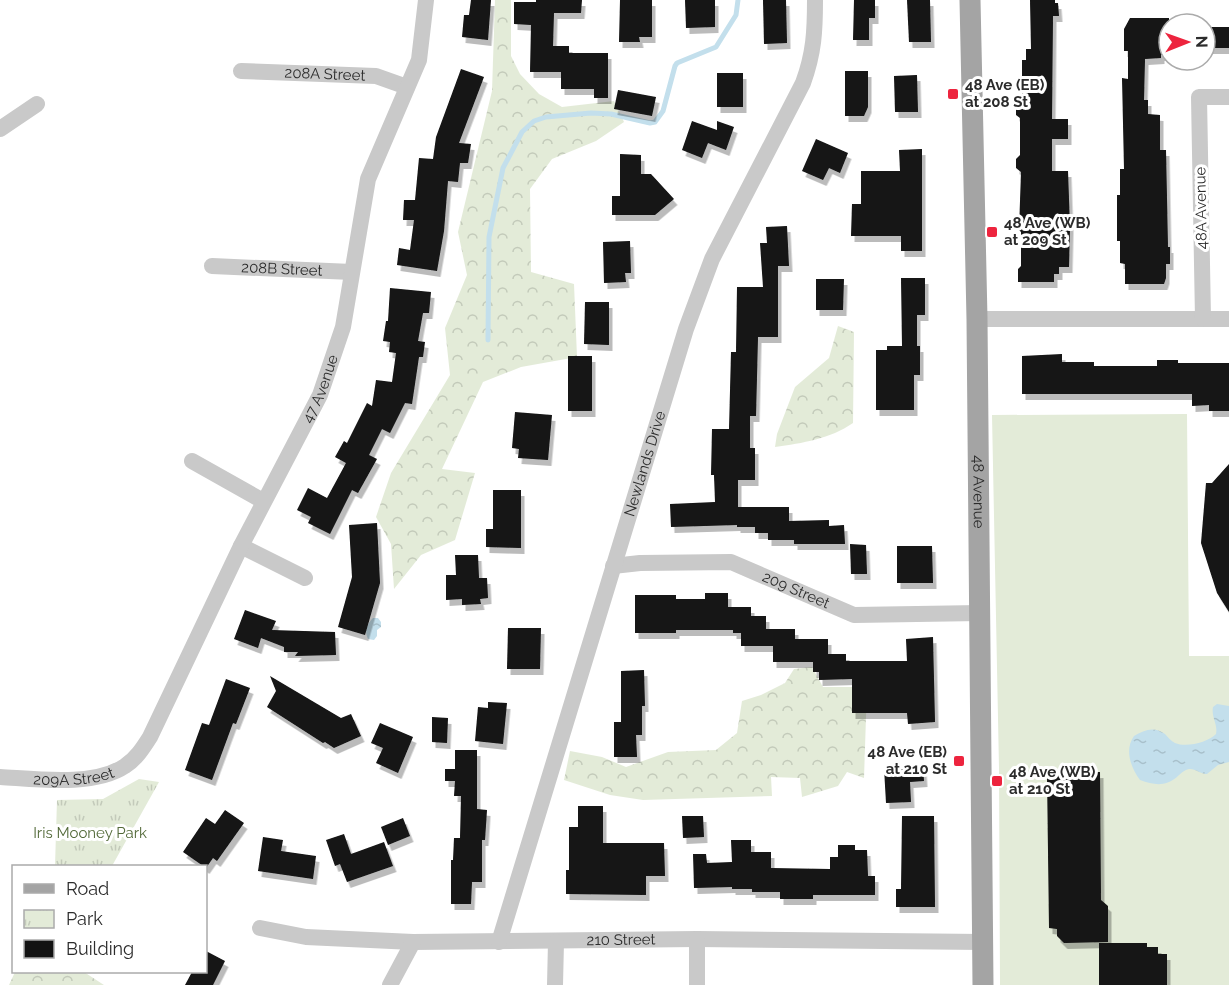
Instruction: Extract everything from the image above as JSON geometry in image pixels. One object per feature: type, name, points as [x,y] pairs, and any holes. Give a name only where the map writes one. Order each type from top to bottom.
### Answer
[{"type":"main road","name":"48 Avenue","points":[[970,0],[977,319],[983,985]]},
{"type":"street","name":"47 Avenue","points":[[140,752],[150,737],[263,501],[320,395],[343,327],[368,179],[418,60],[426,0]]},
{"type":"street","name":"Newlands Drive","points":[[499,942],[686,329],[712,259],[803,83],[812,61],[815,38],[815,0]]},
{"type":"street","name":"208A Street","points":[[241,70],[376,76],[407,87]]},
{"type":"street","name":"48A Avenue","points":[[1203,319],[1199,97],[1229,97]]},
{"type":"street","points":[[0,129],[37,104]]},
{"type":"street","name":"208B Street","points":[[212,266],[352,272]]},
{"type":"street","points":[[977,319],[1229,319]]},
{"type":"street","points":[[192,461],[263,501]]},
{"type":"street","points":[[241,546],[305,578]]},
{"type":"street","name":"209 Street","points":[[613,566],[640,562],[731,562],[854,615],[980,613]]},
{"type":"street","name":"209A Street","points":[[0,777],[55,780],[98,776],[125,766],[140,752]]},
{"type":"street","name":"210 Street","points":[[260,928],[306,938],[413,942],[697,939],[983,942]]},
{"type":"street","points":[[697,939],[697,985]]},
{"type":"street","points":[[390,985],[413,942]]},
{"type":"street","points":[[555,985],[556,942]]},
{"type":"green space","points":[[495,0],[511,0],[511,56],[520,74],[539,94],[562,107],[614,101],[624,122],[596,141],[552,159],[530,189],[531,272],[574,284],[577,357],[521,367],[483,382],[442,469],[475,473],[455,540],[421,555],[394,589],[391,544],[376,517],[391,473],[450,375],[445,328],[467,275],[458,232],[492,91]]},
{"type":"green space","points":[[838,326],[854,332],[853,423],[826,437],[775,447],[777,434],[795,387],[829,358]]},
{"type":"green space","points":[[1187,414],[1189,656],[1229,656],[1229,985],[1000,985],[999,768],[992,415]]},
{"type":"green space","points":[[812,667],[823,687],[867,687],[864,778],[847,772],[838,786],[802,797],[800,778],[771,777],[772,796],[643,800],[610,795],[564,780],[570,751],[602,757],[626,767],[668,752],[716,750],[737,733],[742,701],[761,695],[785,683],[794,669]]},
{"type":"green space","name":"Iris Mooney Park","points":[[139,779],[159,782],[113,865],[55,865],[57,800],[103,799]]},
{"type":"green space","points":[[15,973],[86,973],[104,985],[9,985]]},
{"type":"water","points":[[373,618],[378,618],[381,622],[381,627],[377,630],[374,640],[368,639],[366,633]]},
{"type":"water","points":[[1217,704],[1229,706],[1229,762],[1218,765],[1207,774],[1193,769],[1187,770],[1164,784],[1140,780],[1129,753],[1134,736],[1153,730],[1165,734],[1180,744],[1203,742],[1216,734],[1213,707]]},
{"type":"building","points":[[471,0],[491,0],[488,40],[462,37],[464,15],[469,15]]},
{"type":"building","points":[[536,0],[582,0],[581,13],[554,13],[553,46],[569,46],[569,53],[608,53],[608,98],[594,98],[594,89],[561,89],[561,72],[530,72],[531,25],[514,24],[514,2],[536,2]]},
{"type":"building","points":[[620,0],[652,0],[652,37],[639,37],[640,42],[619,42]]},
{"type":"building","points":[[685,0],[715,0],[715,27],[686,28]]},
{"type":"building","points":[[763,0],[786,0],[787,43],[764,44]]},
{"type":"building","points":[[854,0],[875,0],[875,18],[869,18],[869,40],[853,40]]},
{"type":"building","points":[[907,0],[930,0],[931,42],[909,42]]},
{"type":"building","points":[[1030,0],[1055,0],[1055,3],[1058,3],[1059,16],[1053,16],[1052,119],[1068,119],[1068,139],[1052,139],[1052,171],[1068,171],[1070,227],[1069,267],[1059,267],[1059,274],[1054,274],[1054,282],[1018,282],[1018,269],[1021,266],[1021,232],[1019,230],[1021,172],[1016,168],[1016,159],[1020,155],[1020,118],[1016,115],[1016,108],[1022,101],[1022,60],[1026,60],[1026,49],[1031,49]]},
{"type":"building","points":[[1130,18],[1157,18],[1157,58],[1145,59],[1144,100],[1148,100],[1148,114],[1160,115],[1160,150],[1166,150],[1170,264],[1166,264],[1164,284],[1125,284],[1125,264],[1120,263],[1120,241],[1117,241],[1117,195],[1120,195],[1120,169],[1124,169],[1122,78],[1128,79],[1128,51],[1124,51],[1124,29]]},
{"type":"building","points":[[1217,27],[1229,27],[1229,48],[1217,48]]},
{"type":"building","points":[[461,69],[484,77],[459,143],[471,144],[468,163],[460,163],[458,182],[448,181],[444,231],[437,271],[397,265],[399,248],[410,250],[414,220],[403,220],[404,200],[415,200],[419,158],[433,159],[436,137]]},
{"type":"building","points":[[845,71],[868,71],[868,107],[864,116],[845,116]]},
{"type":"building","points":[[717,73],[743,73],[743,107],[717,107]]},
{"type":"building","points":[[917,75],[918,112],[895,112],[894,76]]},
{"type":"building","points":[[618,90],[656,97],[652,116],[614,109]]},
{"type":"building","points":[[692,121],[717,130],[717,121],[734,127],[726,150],[708,143],[702,158],[682,150]]},
{"type":"building","points":[[816,139],[848,153],[840,173],[829,168],[823,180],[802,171]]},
{"type":"building","points":[[922,149],[922,251],[901,251],[901,236],[851,236],[852,204],[861,204],[861,171],[900,171],[899,150]]},
{"type":"building","points":[[620,154],[641,155],[641,174],[651,174],[674,199],[655,215],[612,215],[612,196],[620,196]]},
{"type":"building","points":[[787,226],[789,266],[778,266],[778,337],[758,337],[756,416],[750,416],[750,448],[755,448],[755,480],[738,480],[738,507],[789,507],[789,521],[829,520],[829,526],[844,525],[845,544],[794,544],[794,540],[768,540],[768,533],[755,533],[755,527],[737,527],[737,525],[671,527],[670,504],[715,502],[714,475],[711,475],[712,429],[729,429],[731,352],[736,352],[737,287],[763,287],[760,243],[767,243],[766,227]]},
{"type":"building","points":[[630,241],[631,273],[625,273],[626,282],[604,283],[603,242]]},
{"type":"building","points":[[901,278],[925,278],[925,315],[917,315],[920,375],[914,375],[914,410],[876,410],[876,350],[887,350],[887,346],[902,346]]},
{"type":"building","points":[[816,279],[844,279],[843,310],[816,310]]},
{"type":"building","points":[[390,288],[431,292],[429,313],[423,313],[418,341],[425,342],[423,357],[419,357],[412,404],[405,403],[390,433],[382,429],[369,455],[377,459],[358,493],[352,490],[330,534],[308,523],[311,517],[297,510],[308,488],[327,498],[346,463],[335,457],[344,441],[347,443],[367,403],[372,406],[376,380],[392,382],[396,353],[389,352],[390,342],[383,341],[386,321],[388,321]]},
{"type":"building","points":[[585,302],[609,302],[609,345],[584,344]]},
{"type":"building","points":[[1062,354],[1062,362],[1094,362],[1094,366],[1157,366],[1157,360],[1178,360],[1178,363],[1229,363],[1229,411],[1209,411],[1209,405],[1192,406],[1192,394],[1022,394],[1022,356]]},
{"type":"building","points":[[568,356],[592,356],[592,411],[568,411]]},
{"type":"building","points":[[515,412],[552,415],[548,460],[518,458],[519,449],[512,448]]},
{"type":"building","points":[[1229,464],[1229,612],[1217,593],[1201,543],[1206,483],[1212,483]]},
{"type":"building","points":[[493,490],[521,490],[521,548],[486,547],[486,529],[493,529]]},
{"type":"building","points":[[377,523],[380,583],[365,635],[338,627],[352,577],[349,525]]},
{"type":"building","points":[[850,544],[866,545],[867,574],[851,574]]},
{"type":"building","points":[[897,546],[932,546],[933,583],[897,583]]},
{"type":"building","points":[[455,555],[478,555],[479,578],[487,578],[488,598],[480,599],[481,604],[462,605],[462,599],[446,600],[446,575],[456,575]]},
{"type":"building","points":[[705,593],[728,593],[728,607],[751,607],[751,616],[766,616],[766,629],[795,629],[795,639],[828,639],[828,654],[846,654],[846,661],[907,661],[906,639],[933,637],[935,722],[908,724],[907,713],[852,713],[852,679],[819,680],[819,672],[813,672],[813,662],[773,662],[773,646],[741,646],[741,633],[733,633],[733,630],[635,633],[635,595],[676,595],[676,599],[705,599]]},
{"type":"building","points":[[245,610],[276,621],[272,630],[335,632],[336,655],[295,656],[298,652],[284,652],[284,647],[261,638],[258,648],[234,639]]},
{"type":"building","points":[[508,628],[541,628],[540,669],[507,669]]},
{"type":"building","points":[[644,670],[645,706],[642,706],[642,735],[636,735],[637,757],[614,757],[614,722],[621,722],[621,671]]},
{"type":"building","points":[[270,676],[341,718],[351,714],[361,736],[334,748],[267,707],[276,691]]},
{"type":"building","points":[[226,679],[250,688],[236,724],[233,723],[212,780],[185,770],[202,723],[209,725]]},
{"type":"building","points":[[488,702],[507,703],[503,744],[475,741],[478,707],[488,708]]},
{"type":"building","points":[[432,717],[448,718],[447,743],[432,742]]},
{"type":"building","points":[[380,723],[413,737],[398,773],[376,763],[383,748],[371,743]]},
{"type":"building","points":[[455,750],[477,750],[477,809],[487,810],[485,840],[482,840],[482,882],[472,882],[471,904],[451,904],[451,860],[453,860],[454,838],[460,838],[461,796],[454,796],[455,781],[445,781],[445,769],[455,769]]},
{"type":"building","points":[[923,767],[924,781],[910,782],[911,802],[886,803],[884,768]]},
{"type":"building","points":[[1100,772],[1101,900],[1108,906],[1108,942],[1064,943],[1057,936],[1057,929],[1049,928],[1047,775]]},
{"type":"building","points":[[578,806],[603,806],[603,843],[664,843],[665,876],[646,876],[646,895],[566,894],[566,870],[569,870],[569,827],[578,827]]},
{"type":"building","points":[[225,810],[244,823],[217,861],[213,858],[207,867],[183,852],[206,818],[215,824]]},
{"type":"building","points":[[682,816],[703,816],[704,837],[683,838]]},
{"type":"building","points":[[902,816],[934,816],[935,907],[896,907],[896,889],[901,889]]},
{"type":"building","points":[[403,818],[410,836],[388,845],[381,827]]},
{"type":"building","points":[[344,834],[351,854],[384,842],[393,866],[347,882],[340,864],[335,866],[326,840]]},
{"type":"building","points":[[263,837],[283,840],[281,851],[316,856],[313,879],[258,871]]},
{"type":"building","points":[[731,840],[751,840],[751,852],[771,852],[771,868],[830,869],[830,857],[838,857],[838,845],[855,845],[855,850],[867,850],[868,876],[875,876],[875,895],[813,895],[813,899],[780,899],[780,892],[752,892],[752,889],[732,889],[732,887],[694,888],[693,854],[706,854],[707,863],[732,862]]},
{"type":"building","points":[[1099,943],[1147,943],[1147,947],[1158,947],[1158,954],[1167,954],[1167,985],[1099,985]]},
{"type":"building","points":[[207,952],[225,961],[213,985],[185,985],[191,973],[207,973]]},
{"type":"waterway","points":[[488,340],[489,237],[503,168],[522,132],[534,121],[546,117],[591,113],[655,122],[663,111],[677,63],[716,47],[736,15],[738,0]]},
{"type":"place","name":"48 Ave (EB) at 208 St","points":[[953,94]]},
{"type":"place","name":"48 Ave (WB) at 209 St","points":[[992,232]]},
{"type":"place","name":"48 Ave (EB) at 210 St","points":[[959,761]]},
{"type":"place","name":"48 Ave (WB) at 210 St","points":[[997,781]]}]
